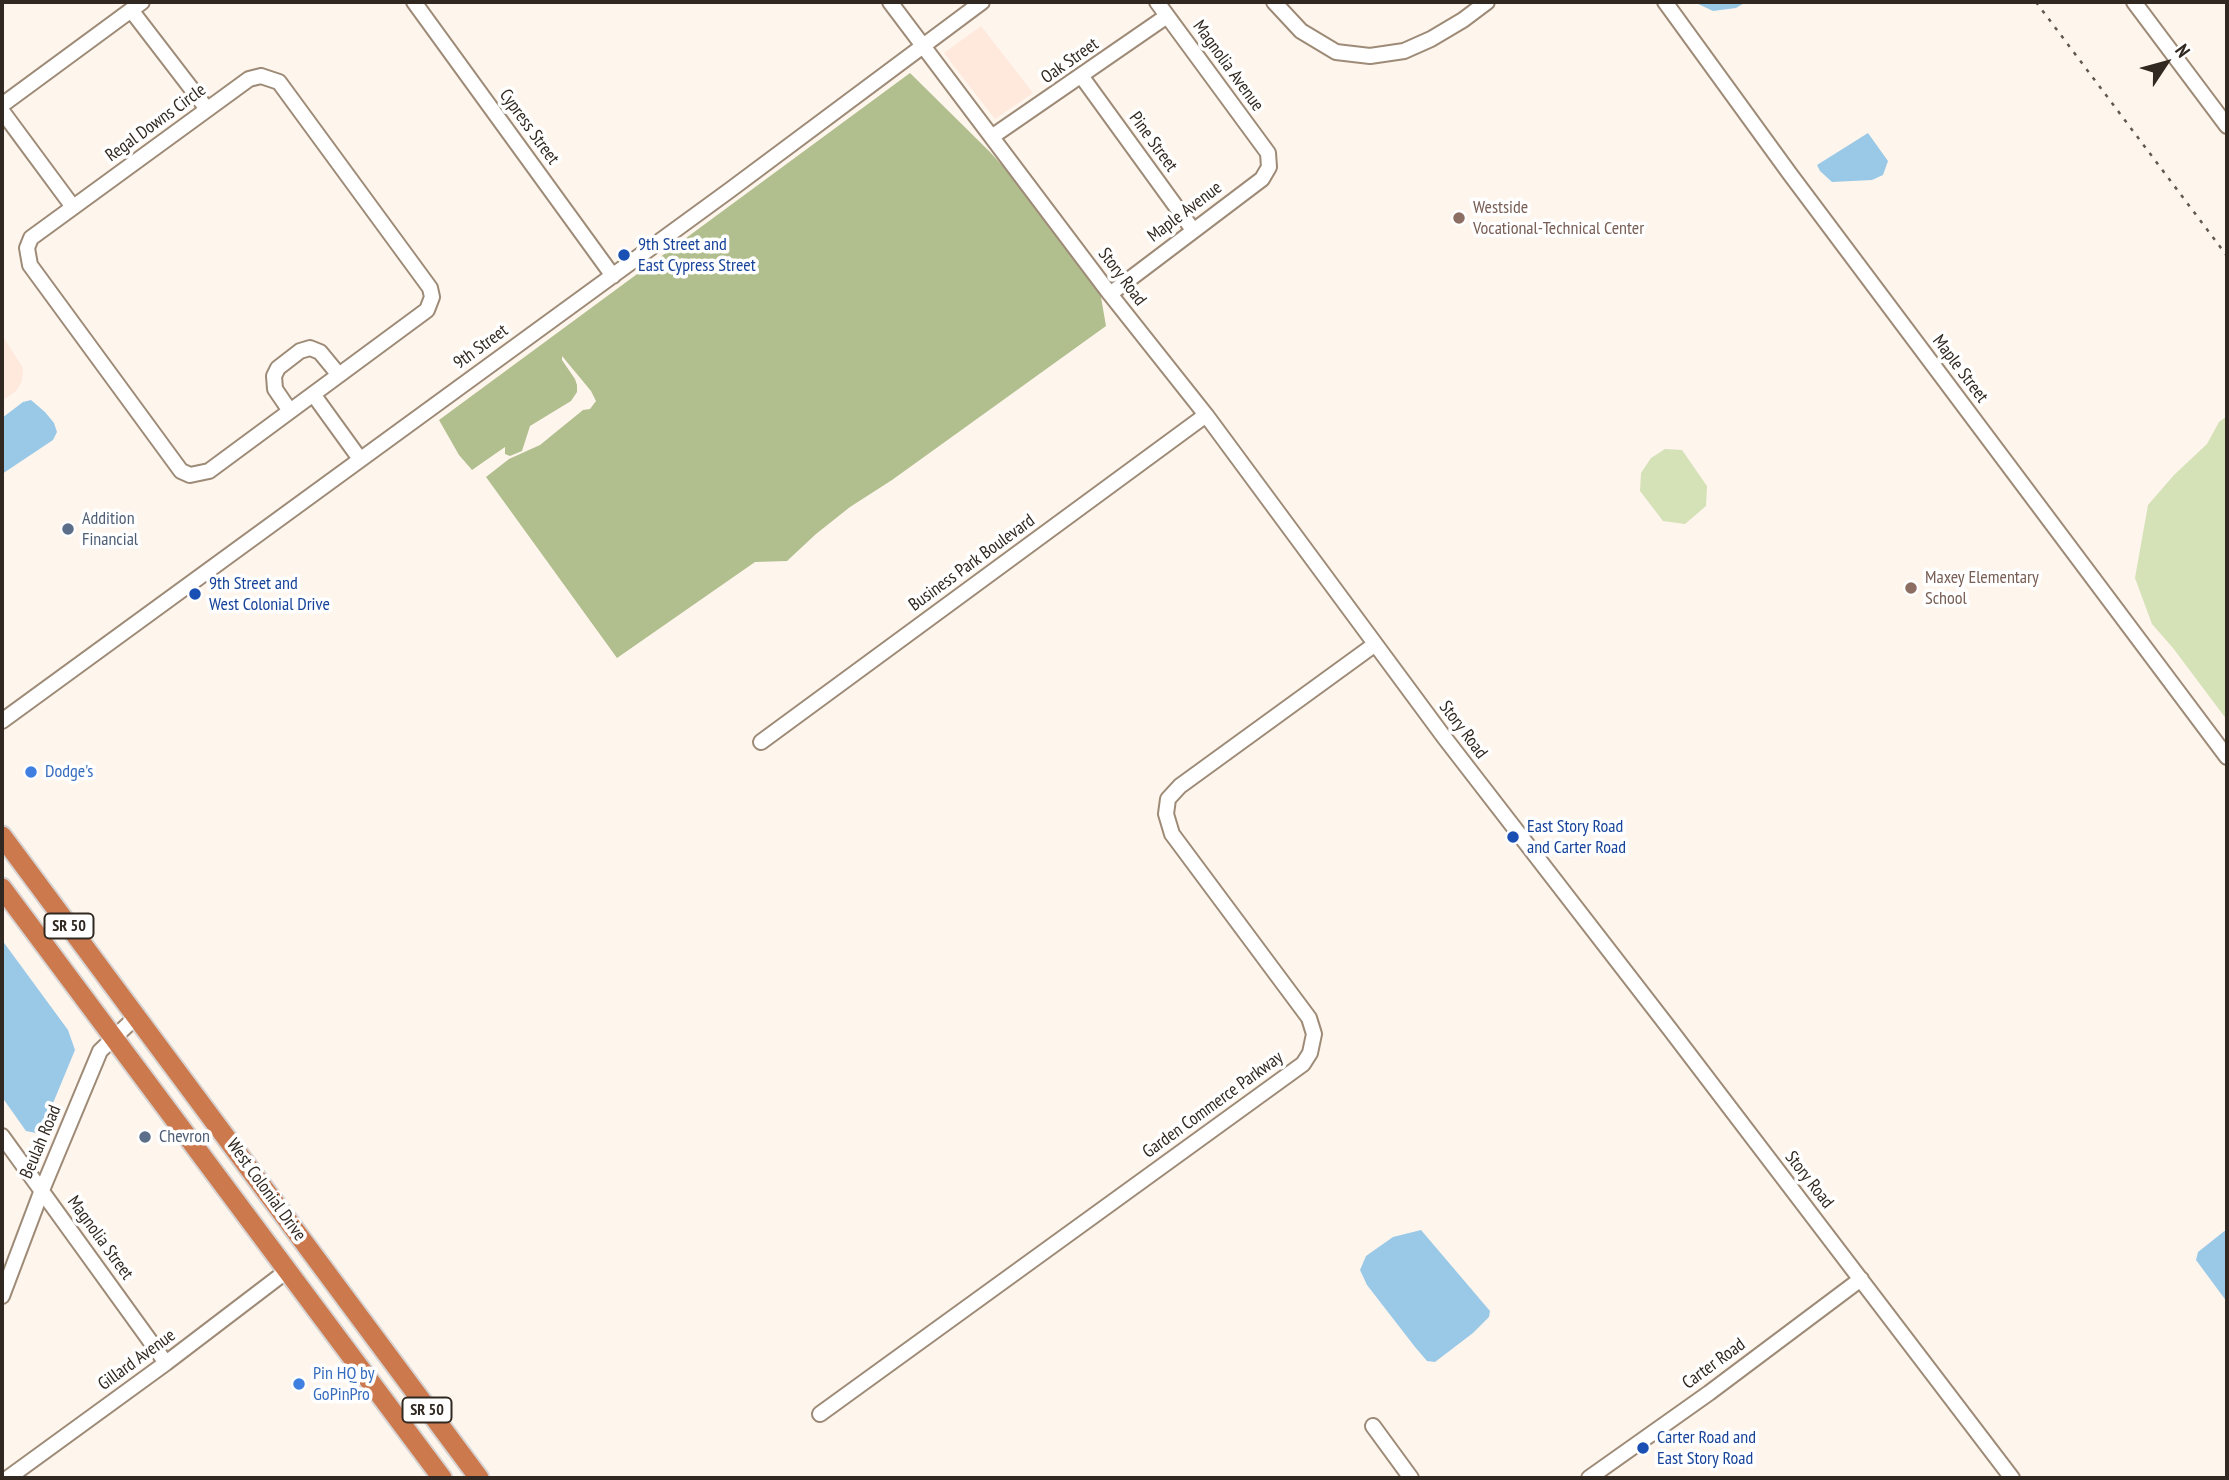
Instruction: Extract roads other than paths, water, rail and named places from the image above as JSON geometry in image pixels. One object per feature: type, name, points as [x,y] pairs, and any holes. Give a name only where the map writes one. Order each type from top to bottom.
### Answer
[{"type":"highway","name":"West Colonial Drive","points":[[2,836],[479,1478]]},
{"type":"highway","name":"West Colonial Drive","points":[[2,888],[288,1270],[438,1477]]},
{"type":"highway","points":[[288,1270],[301,1270],[313,1275],[341,1299],[376,1341]]},
{"type":"street","name":"Cypress Street","points":[[414,2],[613,276]]},
{"type":"street","name":"Story Road","points":[[890,2],[1110,294],[1206,415],[1374,645],[2012,1478]]},
{"type":"street","name":"9th Street","points":[[2,721],[613,276],[982,2]]},
{"type":"street","name":"Magnolia Avenue","points":[[1157,2],[1268,153]]},
{"type":"street","points":[[1274,2],[1300,31],[1336,52],[1370,56],[1404,51],[1463,20],[1487,2]]},
{"type":"street","name":"Maple Street","points":[[1665,2],[1790,174],[2227,757]]},
{"type":"street","points":[[2134,2],[2227,126]]},
{"type":"street","points":[[2,105],[136,6],[207,109]]},
{"type":"street","name":"Oak Street","points":[[993,136],[1167,16]]},
{"type":"street","name":"Regal Downs Circle","points":[[261,76],[279,82],[430,288],[432,297],[427,310],[340,375],[209,471],[190,475],[181,471],[30,265],[27,248],[31,238],[207,109],[249,79],[261,76]]},
{"type":"street","name":"Pine Street","points":[[1082,77],[1193,230]]},
{"type":"street","points":[[2,111],[73,207]]},
{"type":"street","name":"Maple Avenue","points":[[1110,294],[1262,179],[1269,167],[1268,153]]},
{"type":"street","points":[[290,411],[275,389],[274,376],[278,368],[300,351],[310,348],[320,352],[340,375]]},
{"type":"street","points":[[313,394],[360,458]]},
{"type":"street","name":"Business Park Boulevard","points":[[761,742],[1206,415]]},
{"type":"street","name":"Garden Commerce Parkway","points":[[820,1415],[1303,1064],[1310,1053],[1314,1034],[1309,1018],[1172,834],[1166,814],[1168,799],[1180,786],[1374,645]]},
{"type":"street","name":"Beulah Road","points":[[2,1296],[42,1190],[100,1051],[136,1017]]},
{"type":"street","name":"Magnolia Street","points":[[2,1136],[166,1363]]},
{"type":"street","name":"Gillard Avenue","points":[[8,1478],[288,1270]]},
{"type":"street","name":"Carter Road","points":[[1589,1478],[1861,1279]]},
{"type":"street","points":[[1373,1426],[1411,1478]]},
{"type":"water","points":[[1694,2],[1746,2],[1736,8],[1713,11]]},
{"type":"water","points":[[1868,133],[1888,161],[1883,175],[1872,180],[1832,182],[1820,171],[1817,165]]},
{"type":"water","points":[[31,400],[54,423],[57,432],[53,440],[2,474],[2,418],[23,402]]},
{"type":"water","points":[[2,940],[68,1030],[75,1050],[44,1125],[36,1133],[26,1131],[2,1097]]},
{"type":"water","points":[[2227,1229],[2227,1302],[2196,1260],[2198,1252]]},
{"type":"water","points":[[1421,1230],[1490,1311],[1489,1317],[1473,1333],[1435,1362],[1427,1361],[1415,1347],[1367,1285],[1360,1270],[1366,1256],[1393,1237]]},
{"type":"railway","points":[[2036,2],[2227,256]]},
{"type":"place","name":"Westside Vocational-Technical Center","points":[[1459,218]]},
{"type":"place","name":"9th Street and East Cypress Street","points":[[624,255]]},
{"type":"place","name":"Addition Financial","points":[[68,529]]},
{"type":"place","name":"Maxey Elementary School","points":[[1911,588]]},
{"type":"place","name":"9th Street and West Colonial Drive","points":[[195,594]]},
{"type":"place","name":"Dodge's","points":[[31,772]]},
{"type":"place","name":"East Story Road and Carter Road","points":[[1513,837]]},
{"type":"place","name":"Chevron","points":[[145,1137]]},
{"type":"place","name":"Pin HQ by GoPinPro","points":[[299,1384]]},
{"type":"place","name":"Carter Road and East Story Road","points":[[1643,1448]]}]
